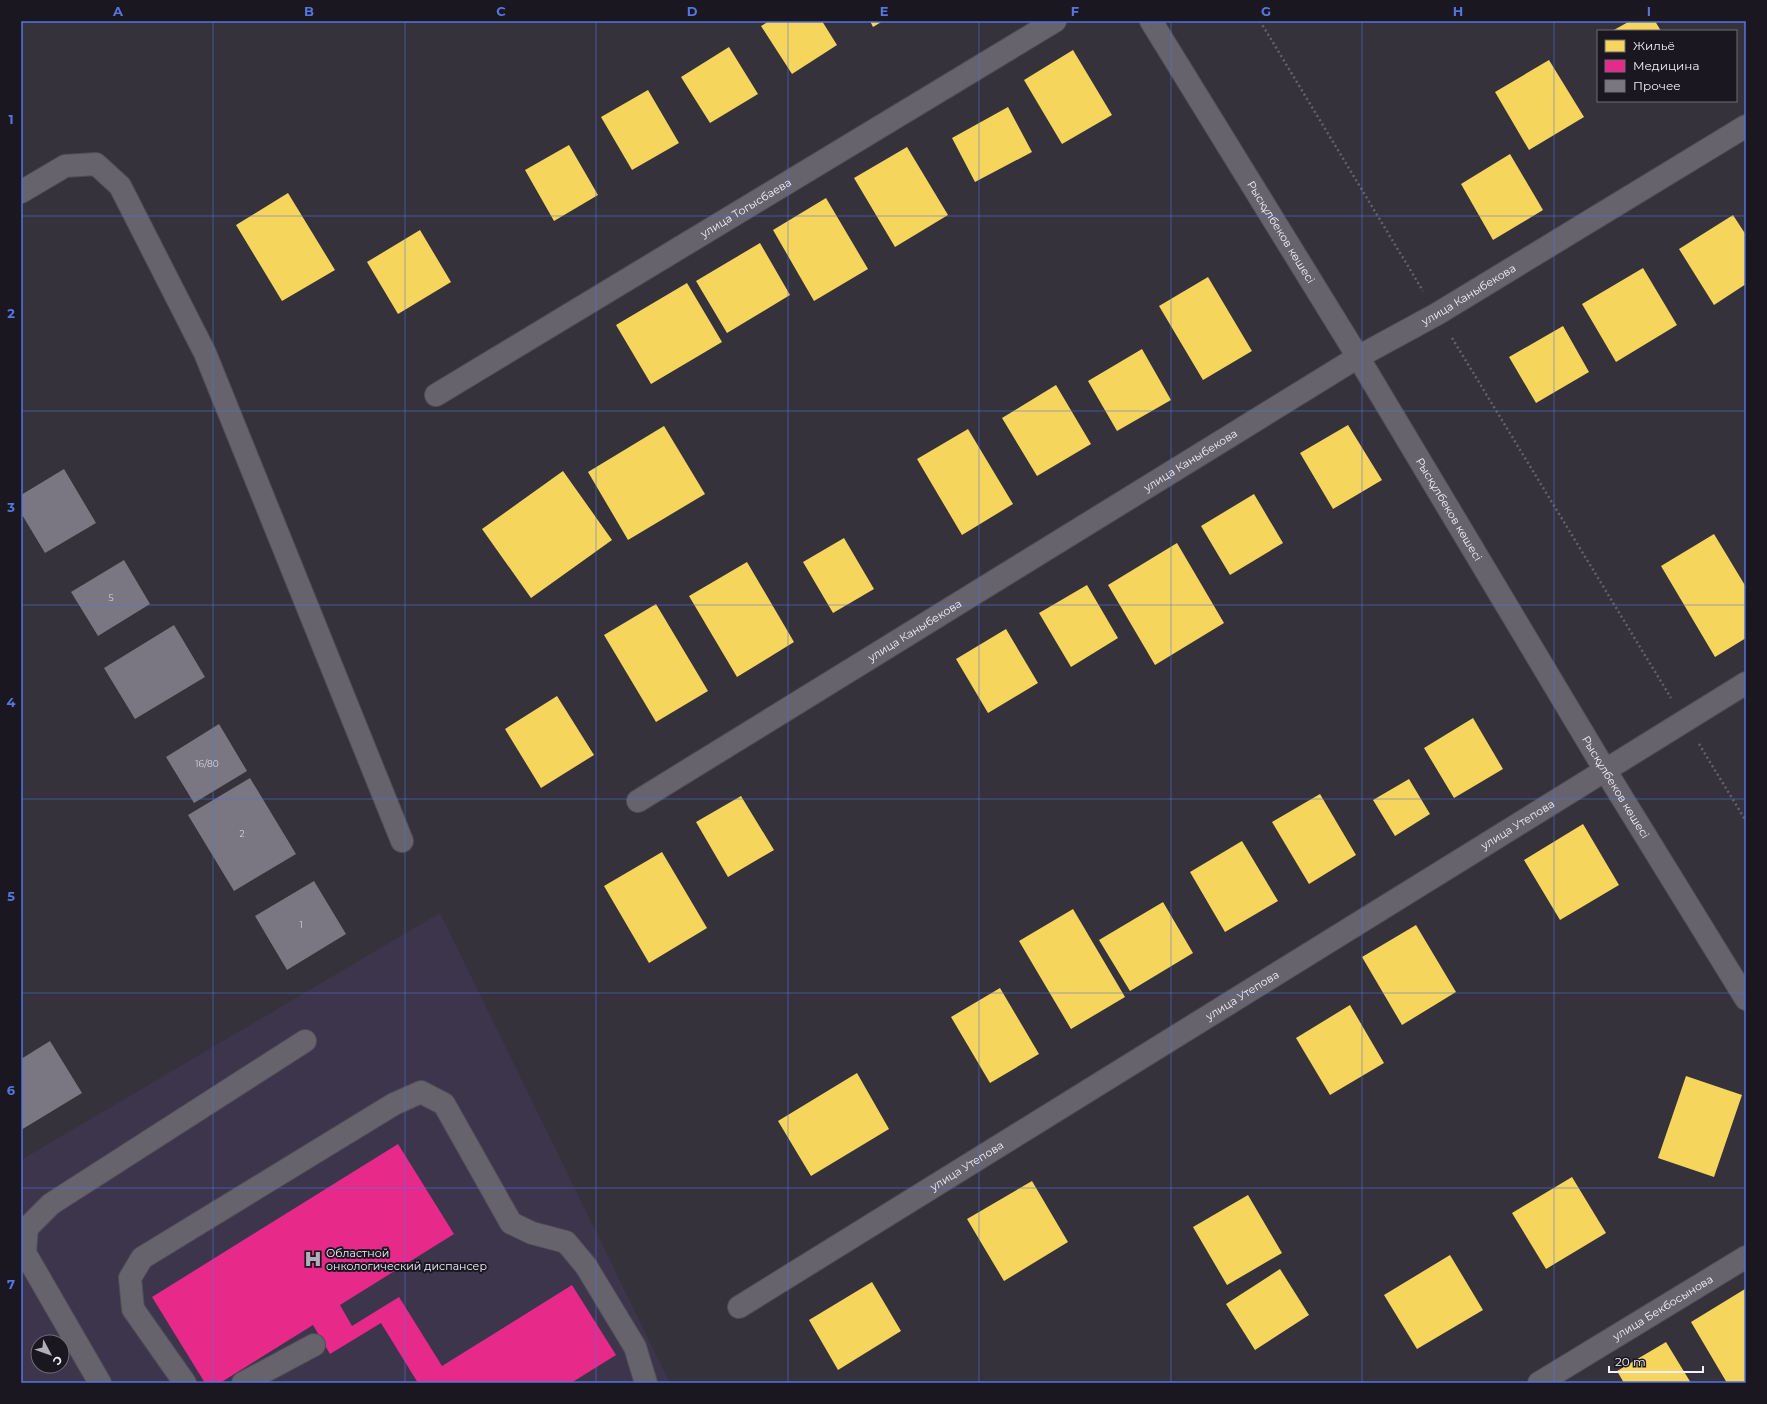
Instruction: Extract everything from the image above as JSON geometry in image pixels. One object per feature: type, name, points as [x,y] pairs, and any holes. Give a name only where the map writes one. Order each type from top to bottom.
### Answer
[{"type":"street","name":"улица Тогысбаева","points":[[436,395],[1055,21]]},
{"type":"street","name":"Рысқұлбеков көшесі","points":[[1151,21],[1358,357],[1604,770],[1746,999]]},
{"type":"street","name":"улица Каныбекова","points":[[638,801],[1358,357],[1437,314],[1746,126]]},
{"type":"street","points":[[21,192],[65,166],[96,164],[120,186],[205,353],[402,841]]},
{"type":"street","name":"улица Утепова","points":[[738,1307],[1746,683]]},
{"type":"street","points":[[100,1383],[25,1253],[27,1228],[51,1204],[305,1041]]},
{"type":"street","points":[[186,1383],[133,1309],[130,1278],[142,1258],[394,1104],[421,1092],[444,1104],[511,1223],[532,1233],[566,1242],[586,1266],[635,1347],[646,1383]]},
{"type":"street","name":"улица Бекбосынова","points":[[1539,1383],[1746,1257]]},
{"type":"street","points":[[243,1383],[314,1345]]},
{"type":"path","points":[[1260,21],[1746,820]]},
{"type":"shaded area","points":[[440,913],[670,1383],[21,1383],[21,1160]]},
{"type":"building: Жильё","points":[[769,21],[822,21],[837,45],[792,74],[761,26]]},
{"type":"building: Жильё","points":[[870,21],[883,21],[873,27]]},
{"type":"building: Жильё","points":[[1630,21],[1655,21],[1660,30],[1614,30]]},
{"type":"building: Жильё","points":[[729,47],[758,94],[710,123],[681,77]]},
{"type":"building: Жильё","points":[[1073,50],[1112,115],[1062,144],[1024,80]]},
{"type":"building: Жильё","points":[[1549,60],[1584,117],[1529,150],[1495,92]]},
{"type":"building: Жильё","points":[[648,90],[679,143],[632,170],[601,117]]},
{"type":"building: Жильё","points":[[1008,107],[1032,152],[975,182],[952,138]]},
{"type":"building: Жильё","points":[[569,145],[598,195],[554,221],[525,170]]},
{"type":"building: Жильё","points":[[907,147],[948,215],[895,247],[854,178]]},
{"type":"building: Жильё","points":[[1510,154],[1543,210],[1493,240],[1461,184]]},
{"type":"building: Жильё","points":[[288,193],[335,270],[282,301],[236,225]]},
{"type":"building: Жильё","points":[[826,198],[868,269],[814,301],[773,230]]},
{"type":"building: Жильё","points":[[1733,215],[1746,235],[1746,284],[1714,305],[1679,249]]},
{"type":"building: Жильё","points":[[420,230],[451,282],[398,314],[367,262]]},
{"type":"building: Жильё","points":[[760,243],[790,295],[727,333],[696,281]]},
{"type":"building: Жильё","points":[[1643,268],[1677,325],[1616,362],[1582,304]]},
{"type":"building: Жильё","points":[[1208,277],[1252,351],[1203,380],[1159,306]]},
{"type":"building: Жильё","points":[[687,283],[722,342],[651,384],[616,325]]},
{"type":"building: Жильё","points":[[1563,326],[1589,372],[1536,403],[1509,357]]},
{"type":"building: Жильё","points":[[1142,349],[1171,400],[1117,431],[1088,381]]},
{"type":"building: Жильё","points":[[1056,385],[1091,444],[1037,476],[1002,418]]},
{"type":"building: Жильё","points":[[1348,425],[1382,480],[1333,509],[1300,453]]},
{"type":"building: Жильё","points":[[664,426],[705,494],[628,540],[588,472]]},
{"type":"building: Жильё","points":[[968,429],[1013,504],[962,535],[917,459]]},
{"type":"building: Жильё","points":[[563,471],[612,540],[531,598],[482,529]]},
{"type":"building: Жильё","points":[[1254,494],[1283,543],[1230,575],[1201,526]]},
{"type":"building: Жильё","points":[[1714,534],[1746,587],[1746,638],[1715,657],[1661,566]]},
{"type":"building: Жильё","points":[[844,538],[874,589],[833,613],[803,562]]},
{"type":"building: Жильё","points":[[1177,543],[1224,623],[1155,665],[1108,585]]},
{"type":"building: Жильё","points":[[747,562],[794,642],[737,677],[689,596]]},
{"type":"building: Жильё","points":[[1087,585],[1118,638],[1071,667],[1039,613]]},
{"type":"building: Жильё","points":[[656,604],[708,691],[656,722],[604,635]]},
{"type":"building: Жильё","points":[[1006,629],[1038,683],[988,713],[956,659]]},
{"type":"building: Жильё","points":[[557,696],[594,755],[541,788],[505,729]]},
{"type":"building: Жильё","points":[[1473,718],[1503,769],[1454,798],[1424,748]]},
{"type":"building: Жильё","points":[[1409,779],[1430,814],[1395,836],[1373,800]]},
{"type":"building: Жильё","points":[[1320,794],[1356,855],[1309,884],[1272,822]]},
{"type":"building: Жильё","points":[[741,796],[774,850],[728,877],[696,822]]},
{"type":"building: Жильё","points":[[1583,824],[1619,885],[1560,920],[1524,860]]},
{"type":"building: Жильё","points":[[1242,841],[1278,901],[1225,932],[1190,872]]},
{"type":"building: Жильё","points":[[662,852],[707,928],[649,963],[604,886]]},
{"type":"building: Жильё","points":[[1163,902],[1193,953],[1130,991],[1099,940]]},
{"type":"building: Жильё","points":[[1073,909],[1125,997],[1071,1029],[1019,941]]},
{"type":"building: Жильё","points":[[1416,925],[1456,992],[1402,1025],[1362,957]]},
{"type":"building: Жильё","points":[[1000,988],[1039,1054],[990,1083],[951,1017]]},
{"type":"building: Жильё","points":[[1350,1005],[1384,1063],[1330,1095],[1296,1038]]},
{"type":"building: Жильё","points":[[857,1073],[889,1129],[811,1176],[778,1121]]},
{"type":"building: Жильё","points":[[1686,1076],[1742,1095],[1714,1177],[1658,1158]]},
{"type":"building: Жильё","points":[[1572,1177],[1606,1233],[1546,1269],[1512,1213]]},
{"type":"building: Жильё","points":[[1032,1181],[1068,1242],[1004,1281],[967,1219]]},
{"type":"building: Жильё","points":[[1248,1195],[1282,1253],[1227,1285],[1193,1227]]},
{"type":"building: Жильё","points":[[1450,1255],[1483,1310],[1417,1349],[1384,1295]]},
{"type":"building: Жильё","points":[[1280,1269],[1309,1315],[1255,1350],[1226,1304]]},
{"type":"building: Жильё","points":[[872,1282],[901,1331],[838,1370],[809,1320]]},
{"type":"building: Жильё","points":[[1745,1289],[1746,1383],[1727,1383],[1691,1322]]},
{"type":"building: Жильё","points":[[1666,1342],[1691,1383],[1624,1383],[1617,1371]]},
{"type":"building: Медицина","name":"Областной онкологический диспансер","points":[[398,1144],[454,1234],[340,1305],[352,1326],[399,1297],[442,1366],[572,1285],[616,1355],[571,1383],[418,1383],[381,1323],[330,1354],[313,1325],[220,1383],[205,1383],[152,1297]]},
{"type":"building: Прочее","points":[[64,469],[96,523],[45,553],[21,513],[21,495]]},
{"type":"building: Прочее","points":[[124,560],[150,604],[98,636],[71,592]]},
{"type":"building: Прочее","points":[[174,625],[205,677],[135,719],[104,668]]},
{"type":"building: Прочее","points":[[219,724],[247,771],[194,803],[166,757]]},
{"type":"building: Прочее","points":[[250,778],[296,854],[234,891],[188,815]]},
{"type":"building: Прочее","points":[[314,881],[346,934],[287,970],[255,916]]},
{"type":"building: Прочее","points":[[50,1041],[82,1093],[21,1130],[21,1059]]},
{"type":"place","name":"Областной онкологический диспансер","points":[[313,1259]]}]
